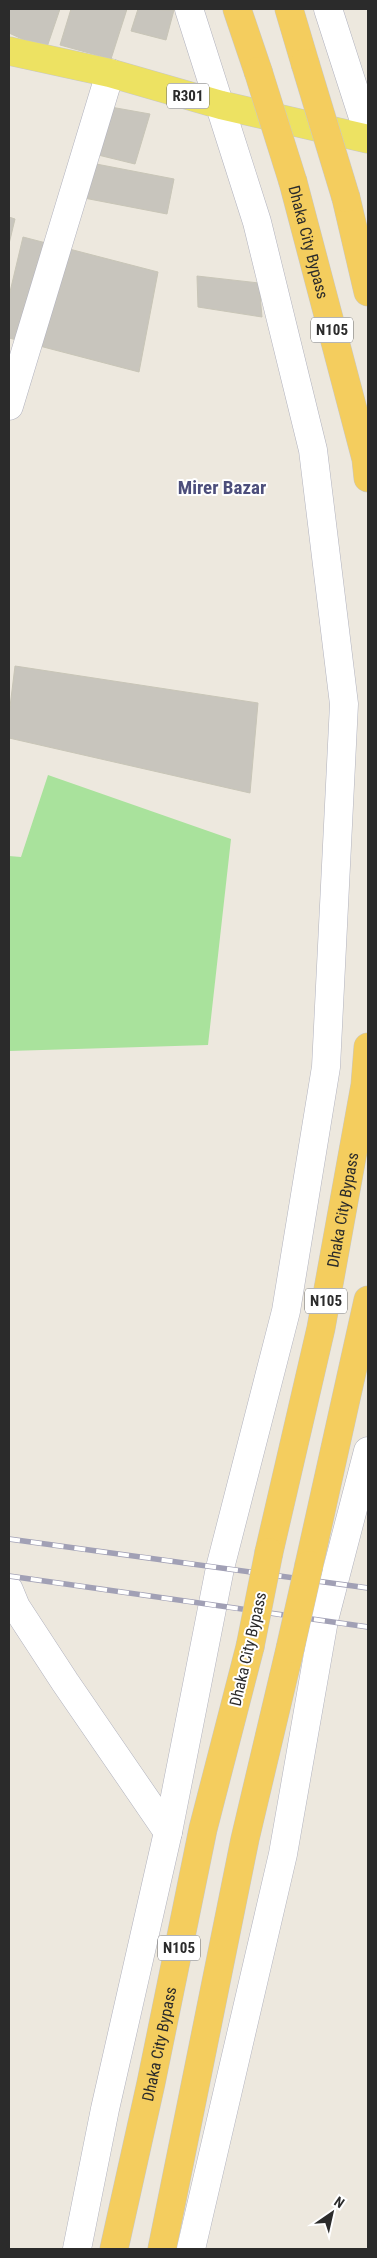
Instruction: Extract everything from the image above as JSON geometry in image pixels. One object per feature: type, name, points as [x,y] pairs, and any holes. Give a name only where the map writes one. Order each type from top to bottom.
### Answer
[{"type":"highway","name":"Dhaka City Bypass","points":[[237,9],[294,182],[366,459],[368,478]]},
{"type":"highway","points":[[289,9],[346,198],[368,292]]},
{"type":"highway","name":"Dhaka City Bypass","points":[[114,2249],[151,2083],[202,1829],[250,1648],[269,1552],[322,1328],[365,1085],[368,1047]]},
{"type":"highway","name":"N105","points":[[162,2249],[245,1839],[290,1649],[368,1300]]},
{"type":"main road","points":[[77,2249],[105,2109],[168,1832],[220,1568],[286,1311],[326,1067],[344,704],[313,450],[257,222],[189,9]]},
{"type":"main road","points":[[328,9],[368,133]]},
{"type":"main road","name":"R301","points":[[9,51],[110,73],[221,105],[368,139]]},
{"type":"main road","points":[[9,406],[110,73]]},
{"type":"main road","points":[[191,2249],[283,1854],[324,1620],[368,1451]]},
{"type":"main road","points":[[9,1590],[16,1607],[65,1682],[168,1832]]},
{"type":"green space","points":[[48,775],[231,839],[208,1045],[9,1051],[9,856],[21,857]]},
{"type":"building","points":[[9,9],[60,9],[46,50],[9,33]]},
{"type":"building","points":[[71,9],[127,9],[111,59],[60,45]]},
{"type":"building","points":[[138,9],[174,10],[166,40],[131,31]]},
{"type":"building","points":[[105,106],[150,114],[135,164],[94,154]]},
{"type":"building","points":[[91,163],[174,179],[167,214],[84,198]]},
{"type":"building","points":[[9,217],[15,219],[9,244]]},
{"type":"building","points":[[23,237],[158,272],[139,372],[9,338],[9,296]]},
{"type":"building","points":[[197,276],[259,283],[262,317],[198,307]]},
{"type":"building","points":[[15,666],[258,703],[250,793],[9,738],[9,715]]},
{"type":"railway","points":[[9,1539],[368,1588]]},
{"type":"railway","points":[[9,1576],[368,1627]]},
{"type":"district","name":"Mirer Bazar","points":[[222,487]]}]
